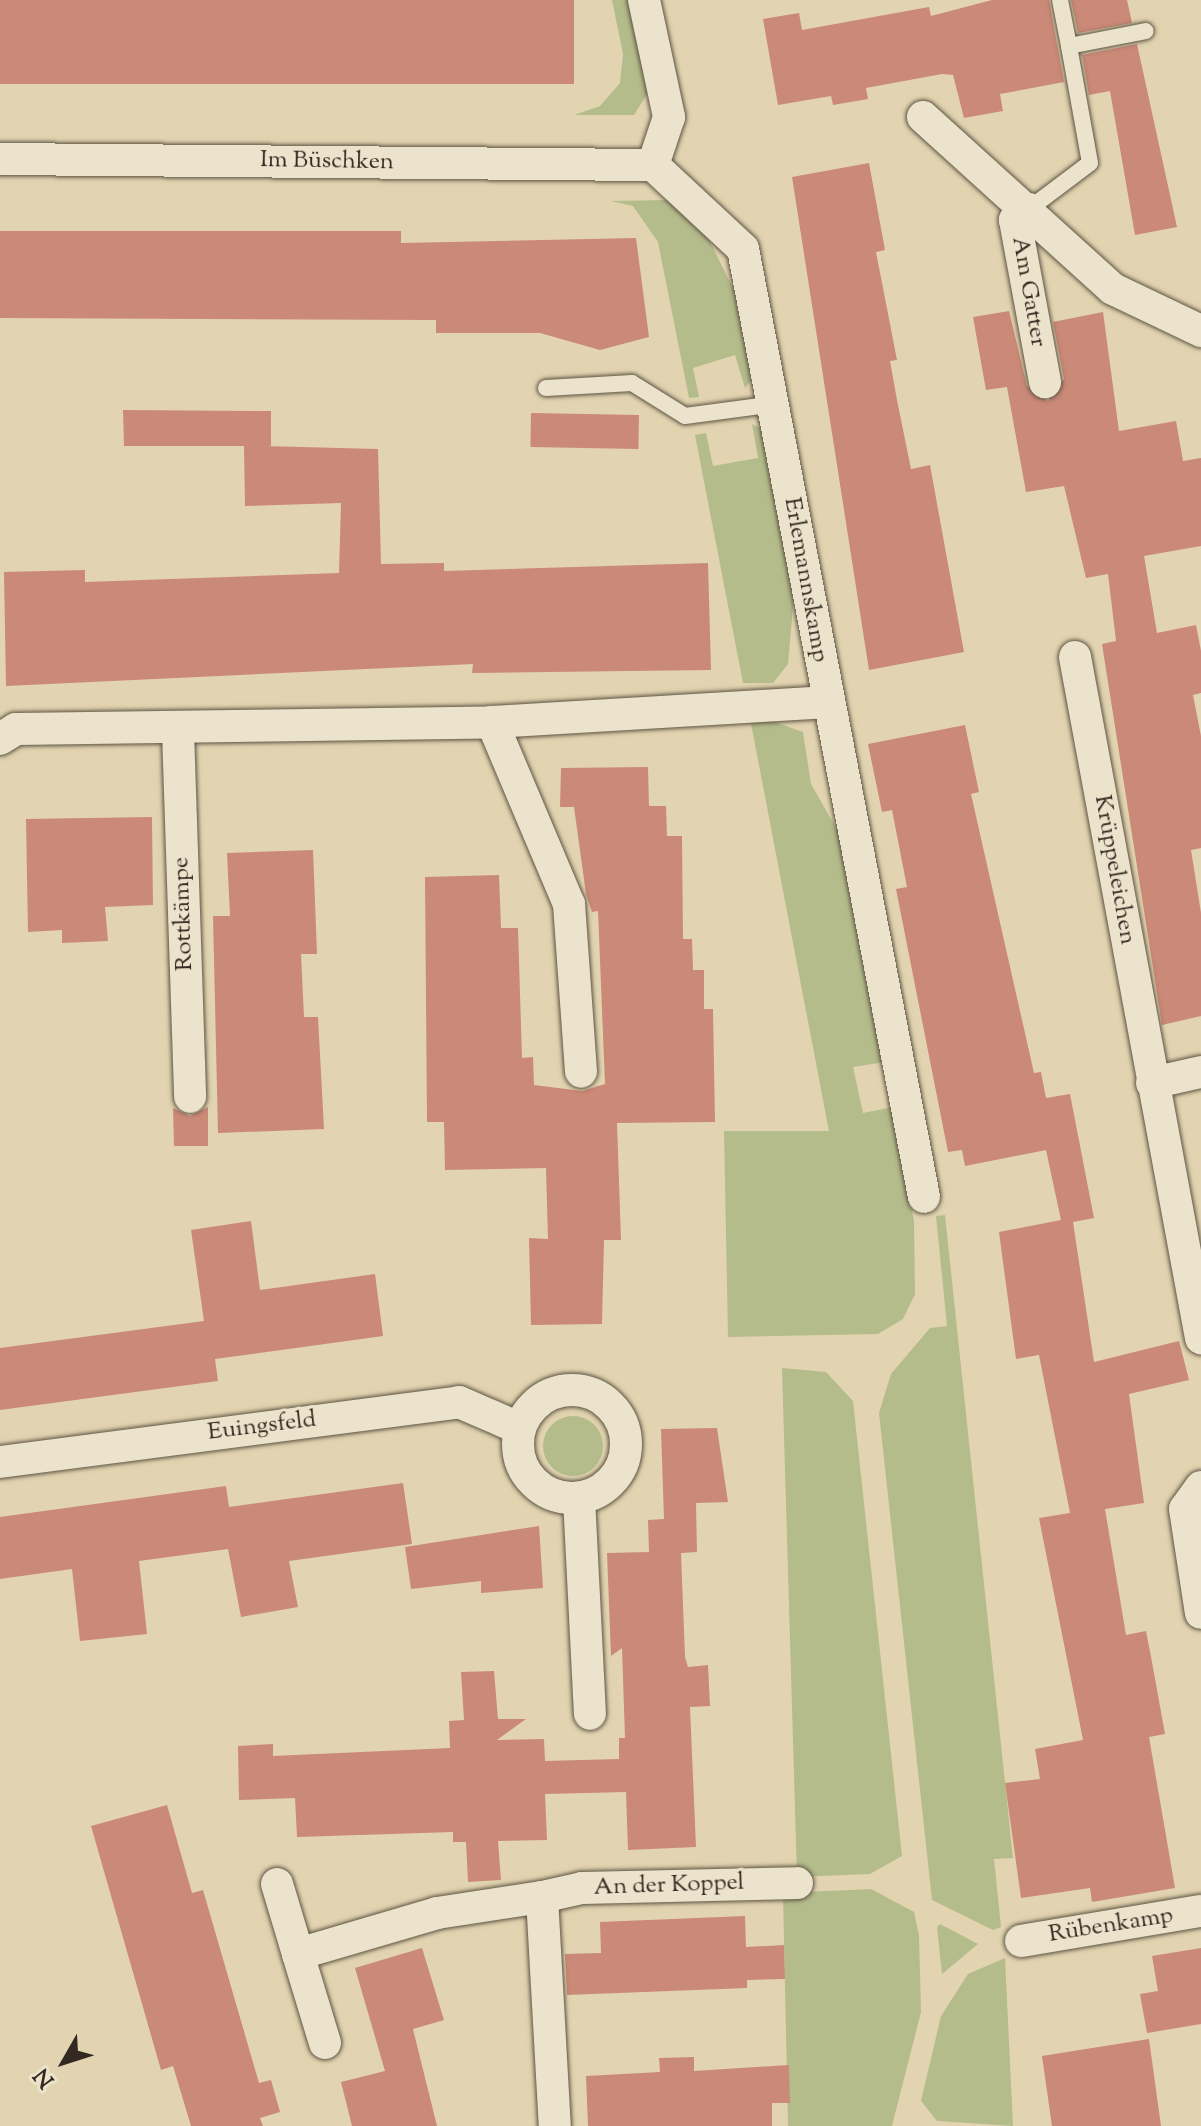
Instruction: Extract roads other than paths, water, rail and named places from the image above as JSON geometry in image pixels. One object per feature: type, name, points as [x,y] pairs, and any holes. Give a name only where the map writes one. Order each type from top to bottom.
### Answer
[{"type":"street","points":[[644,0],[669,117],[653,165]]},
{"type":"street","name":"Am Gatter","points":[[923,117],[1029,209],[1113,289],[1201,331]]},
{"type":"street","name":"Im Büschken","points":[[0,159],[653,165]]},
{"type":"street","name":"Erlemannskamp","points":[[653,165],[743,249],[775,404],[825,702],[924,1197]]},
{"type":"street","name":"Am Gatter","points":[[1029,209],[1015,220],[1045,382]]},
{"type":"street","name":"Krüppeleichen","points":[[1075,657],[1198,1323]]},
{"type":"street","points":[[0,739],[16,729],[178,731],[492,722],[825,702]]},
{"type":"street","points":[[492,722],[569,904],[581,1072]]},
{"type":"street","name":"Rottkämpe","points":[[178,731],[190,1097]]},
{"type":"street","points":[[1152,1083],[1201,1072]]},
{"type":"street","points":[[558,1391],[594,1394],[610,1405],[626,1453],[610,1484],[579,1498],[561,1498],[530,1481],[517,1447],[519,1428],[541,1398],[558,1391]]},
{"type":"street","name":"Euingsfeld","points":[[0,1462],[459,1402],[519,1428]]},
{"type":"street","points":[[1201,1487],[1185,1509],[1201,1613]]},
{"type":"street","points":[[579,1498],[590,1714]]},
{"type":"street","name":"An der Koppel","points":[[298,1954],[437,1913],[582,1888],[797,1883]]},
{"type":"street","points":[[277,1884],[325,2043]]},
{"type":"street","points":[[542,1897],[555,2126]]},
{"type":"street","name":"Rübenkamp","points":[[1021,1941],[1201,1911]]},
{"type":"lane","points":[[1029,209],[1090,163],[1060,0]]},
{"type":"lane","points":[[1069,46],[1146,31]]},
{"type":"lane","points":[[546,388],[632,383],[685,416],[775,404]]}]
